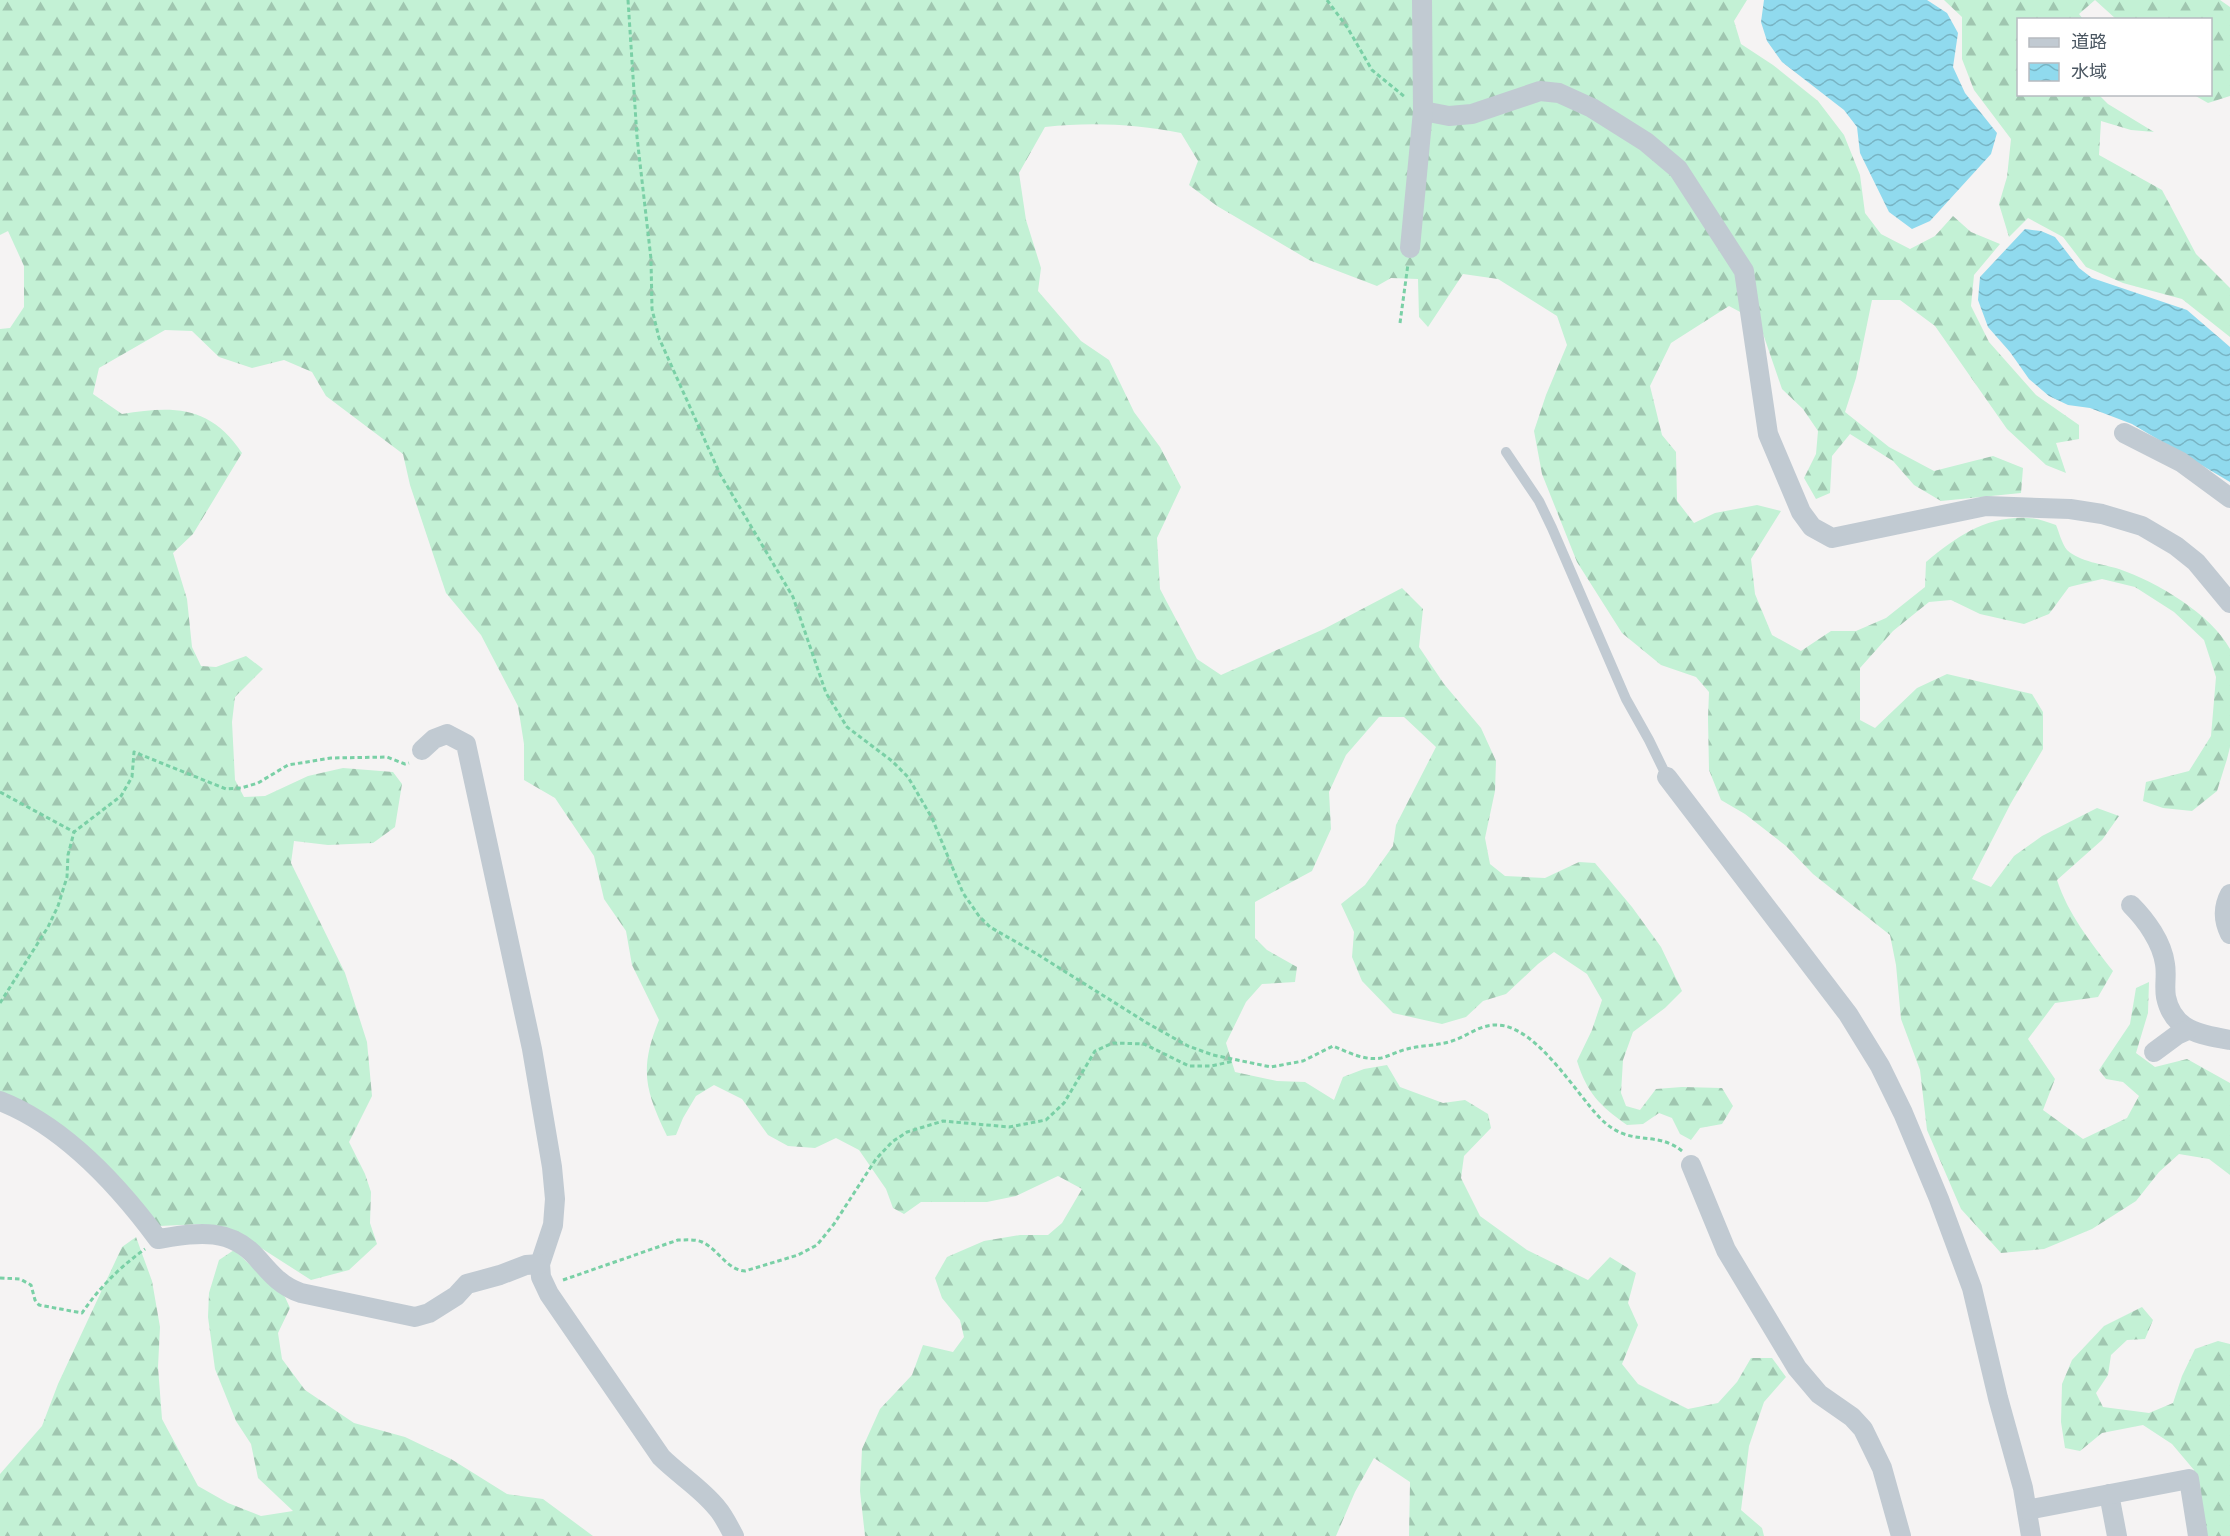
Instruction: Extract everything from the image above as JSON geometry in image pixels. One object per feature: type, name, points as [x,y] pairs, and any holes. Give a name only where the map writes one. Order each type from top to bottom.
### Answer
[{"type":"street","points":[[1410,248],[1423,111],[1422,0]]},
{"type":"street","points":[[1423,111],[1449,116],[1472,114],[1540,91],[1559,93],[1592,108],[1637,136],[1678,169],[1744,271],[1768,434],[1801,512],[1812,527],[1832,538],[1986,506],[2070,509],[2102,514],[2142,526],[2176,546],[2196,562],[2230,603]]},
{"type":"street","points":[[2124,433],[2181,462],[2230,498]]},
{"type":"street","points":[[422,750],[434,739],[447,734],[466,744],[532,1049],[552,1167],[555,1200],[553,1225],[540,1264],[541,1277],[545,1287],[661,1457],[677,1474],[718,1508],[734,1536]]},
{"type":"street","points":[[1666,777],[1848,1014],[1880,1066],[1921,1155],[1971,1288],[2027,1510],[2031,1536]]},
{"type":"street","points":[[2230,894],[2224,914],[2230,934]]},
{"type":"street","points":[[2131,905],[2148,924],[2161,950],[2165,964],[2166,995],[2169,1007],[2188,1030],[2200,1035],[2230,1040]]},
{"type":"street","points":[[2154,1052],[2188,1030]]},
{"type":"street","points":[[0,1101],[56,1133],[94,1164],[134,1206],[158,1239],[189,1234],[218,1234],[237,1241],[254,1254],[274,1278],[288,1289],[415,1317],[429,1313],[456,1296],[467,1284],[526,1265],[540,1264]]},
{"type":"street","points":[[1691,1165],[1726,1250],[1797,1368],[1820,1394],[1852,1417],[1863,1429],[1882,1468],[1901,1536]]},
{"type":"street","points":[[2027,1510],[2189,1479],[2198,1536]]},
{"type":"street","points":[[2109,1494],[2117,1536]]},
{"type":"lane","points":[[1506,452],[1539,501],[1626,699],[1666,777]]},
{"type":"path","points":[[628,0],[637,137],[651,260],[652,309],[659,338],[720,474],[793,597],[826,693],[848,727],[891,760],[908,777],[933,818],[963,893],[979,916],[990,927],[1147,1023],[1188,1046],[1235,1061],[1271,1067],[1279,1066],[1304,1061],[1333,1046],[1360,1057],[1380,1058],[1407,1049],[1453,1041],[1476,1029],[1496,1024],[1510,1026],[1552,1058],[1599,1117],[1610,1127],[1629,1137],[1673,1144],[1682,1150],[1691,1165]]},
{"type":"path","points":[[1327,0],[1347,27],[1372,70],[1423,111]]},
{"type":"path","points":[[1400,323],[1410,248]]},
{"type":"path","points":[[0,1003],[48,927],[58,906],[67,877],[68,855],[74,832],[121,796],[132,777],[134,752],[226,789],[258,783],[288,765],[331,759],[387,757],[405,764],[414,762],[422,750]]},
{"type":"path","points":[[0,792],[74,832]]},
{"type":"path","points":[[545,1287],[678,1240],[703,1242],[738,1270],[798,1255],[816,1245],[828,1231],[876,1159],[892,1142],[907,1132],[943,1121],[1009,1127],[1046,1120],[1064,1103],[1095,1051],[1113,1043],[1144,1044],[1189,1066],[1235,1061]]},
{"type":"path","points":[[0,1278],[20,1279],[31,1285],[35,1300],[39,1305],[82,1313],[111,1276],[158,1239]]},
{"type":"green space","points":[[0,0],[1747,0],[1734,21],[1741,44],[1773,65],[1818,101],[1844,135],[1860,175],[1865,213],[1881,234],[1910,249],[1935,236],[1953,216],[1971,232],[2000,244],[1974,275],[1971,306],[1989,342],[2036,395],[2079,425],[2079,439],[2056,443],[2066,473],[2046,465],[2007,429],[1935,326],[1900,300],[1872,300],[1856,378],[1845,412],[1889,447],[1934,471],[1993,456],[2023,468],[2021,493],[1941,501],[1914,485],[1893,461],[1850,434],[1832,456],[1830,493],[1816,499],[1804,478],[1816,454],[1818,431],[1803,409],[1782,389],[1759,322],[1729,306],[1671,343],[1650,386],[1662,435],[1676,452],[1677,501],[1694,523],[1715,513],[1757,505],[1781,511],[1751,559],[1755,594],[1772,635],[1801,651],[1831,631],[1856,631],[1886,618],[1925,587],[1926,562],[1961,536],[1985,524],[2013,518],[2035,519],[2056,525],[2065,547],[2072,554],[2150,582],[2197,612],[2221,636],[2230,649],[2230,747],[2217,791],[2192,811],[2163,808],[2143,801],[2146,782],[2189,771],[2211,736],[2216,677],[2204,640],[2174,612],[2135,587],[2102,579],[2069,587],[2049,614],[2024,624],[1980,614],[1951,600],[1929,602],[1893,631],[1860,668],[1860,720],[1875,728],[1917,688],[1947,674],[2032,694],[2043,712],[2043,749],[2011,803],[1972,879],[1991,887],[2014,856],[2042,836],[2097,808],[2119,816],[2102,840],[2057,880],[2067,905],[2113,971],[2098,997],[2055,1003],[2028,1039],[2055,1079],[2043,1110],[2083,1139],[2127,1118],[2139,1096],[2123,1082],[2106,1079],[2099,1070],[2130,1024],[2136,988],[2149,982],[2148,1013],[2136,1053],[2155,1067],[2187,1059],[2230,1083],[2230,1175],[2209,1159],[2179,1154],[2159,1172],[2136,1201],[2092,1229],[2044,1249],[2001,1253],[1961,1209],[1927,1130],[1920,1070],[1901,1019],[1896,965],[1890,935],[1813,874],[1786,846],[1745,814],[1721,800],[1709,770],[1709,692],[1696,677],[1661,665],[1622,633],[1577,562],[1542,474],[1534,431],[1567,345],[1557,316],[1498,279],[1463,274],[1428,327],[1419,317],[1418,279],[1391,278],[1377,286],[1309,260],[1217,206],[1189,185],[1198,161],[1181,133],[1130,126],[1079,125],[1045,127],[1019,173],[1026,220],[1041,268],[1038,291],[1081,341],[1109,360],[1134,412],[1160,447],[1181,487],[1157,538],[1160,589],[1197,659],[1221,675],[1324,629],[1402,588],[1423,609],[1419,647],[1444,684],[1481,728],[1496,761],[1495,791],[1485,838],[1490,864],[1505,876],[1545,878],[1579,862],[1595,863],[1632,907],[1661,947],[1682,991],[1665,1008],[1633,1032],[1623,1060],[1621,1093],[1626,1106],[1640,1110],[1656,1089],[1682,1087],[1722,1088],[1733,1106],[1722,1124],[1700,1128],[1691,1140],[1680,1134],[1672,1118],[1659,1113],[1643,1124],[1627,1125],[1609,1111],[1590,1090],[1577,1061],[1592,1030],[1602,1000],[1587,974],[1554,952],[1506,994],[1483,1001],[1466,1017],[1442,1024],[1393,1013],[1362,981],[1352,957],[1354,932],[1341,904],[1365,885],[1393,846],[1396,825],[1436,747],[1404,717],[1379,717],[1346,755],[1329,792],[1331,829],[1312,871],[1255,902],[1255,938],[1267,950],[1297,967],[1295,982],[1262,984],[1246,1002],[1226,1043],[1235,1072],[1277,1081],[1305,1082],[1334,1100],[1343,1077],[1364,1069],[1387,1065],[1400,1087],[1443,1103],[1465,1100],[1488,1114],[1491,1128],[1464,1156],[1461,1178],[1480,1216],[1527,1250],[1588,1280],[1610,1257],[1636,1273],[1628,1303],[1638,1325],[1622,1364],[1638,1384],[1688,1409],[1718,1403],[1737,1382],[1751,1358],[1772,1358],[1786,1377],[1764,1402],[1749,1446],[1741,1510],[1762,1528],[1764,1536],[1409,1536],[1410,1482],[1374,1458],[1355,1492],[1336,1536],[865,1536],[860,1491],[862,1449],[880,1409],[912,1375],[923,1345],[953,1352],[964,1337],[960,1320],[942,1298],[935,1278],[947,1257],[984,1241],[1020,1235],[1048,1235],[1062,1223],[1082,1189],[1058,1176],[1016,1196],[987,1202],[921,1202],[904,1214],[893,1208],[886,1189],[859,1150],[836,1138],[815,1148],[788,1146],[768,1135],[742,1099],[714,1085],[696,1096],[676,1135],[667,1136],[654,1105],[647,1079],[649,1052],[659,1020],[632,965],[626,931],[604,899],[594,856],[555,798],[524,780],[524,744],[518,706],[481,635],[446,593],[410,485],[403,454],[326,396],[312,372],[284,360],[252,368],[219,357],[192,331],[165,330],[99,368],[93,394],[122,414],[174,410],[203,417],[230,437],[242,453],[193,534],[173,553],[187,599],[192,647],[201,666],[216,667],[246,656],[263,669],[235,697],[232,722],[235,780],[244,797],[265,796],[308,776],[343,768],[393,772],[402,784],[395,827],[373,843],[328,845],[294,841],[291,863],[345,973],[367,1042],[372,1096],[349,1142],[371,1192],[370,1223],[377,1244],[349,1270],[311,1280],[236,1232],[202,1224],[160,1226],[0,1095],[0,329],[10,328],[24,307],[24,266],[8,231],[0,235]]},
{"type":"green space","points":[[1944,0],[2095,0],[2079,14],[2082,18],[2017,18],[2017,96],[2100,96],[2108,104],[2154,132],[2131,130],[2101,121],[2099,155],[2162,190],[2196,254],[2230,288],[2230,337],[2182,299],[2123,283],[2086,267],[2063,237],[2028,218],[2009,237],[1999,204],[2007,177],[2011,139],[1974,90],[1962,59],[1962,17]]},
{"type":"green space","points":[[2095,0],[2220,0],[2230,7],[2230,96],[2208,103],[2196,96],[2212,96],[2212,18],[2115,18]]},
{"type":"green space","points":[[136,1237],[152,1281],[160,1327],[158,1367],[162,1419],[198,1486],[228,1503],[261,1516],[293,1511],[258,1478],[251,1444],[236,1421],[215,1369],[208,1317],[209,1293],[219,1260],[234,1250],[285,1297],[290,1308],[278,1333],[282,1359],[305,1390],[354,1423],[405,1437],[451,1459],[507,1494],[543,1499],[593,1536],[0,1536],[0,1474],[42,1426],[58,1384],[122,1247]]},
{"type":"green space","points":[[2142,1307],[2153,1320],[2145,1339],[2127,1340],[2111,1355],[2108,1375],[2096,1393],[2103,1407],[2149,1413],[2173,1403],[2182,1376],[2195,1349],[2218,1341],[2230,1344],[2230,1536],[2207,1536],[2194,1470],[2172,1444],[2143,1425],[2102,1433],[2080,1451],[2065,1448],[2061,1422],[2062,1384],[2072,1360],[2104,1326]]},
{"type":"water","points":[[1764,0],[1927,0],[1947,13],[1958,33],[1953,67],[1965,93],[1997,133],[1991,154],[1930,221],[1912,229],[1889,212],[1860,153],[1857,127],[1844,110],[1782,62],[1767,41],[1761,22]]},
{"type":"water","points":[[2025,229],[2041,231],[2055,237],[2079,268],[2092,278],[2187,310],[2230,347],[2230,482],[2132,424],[2090,408],[2068,405],[2049,396],[2029,379],[1988,327],[1978,300],[1980,277]]}]
